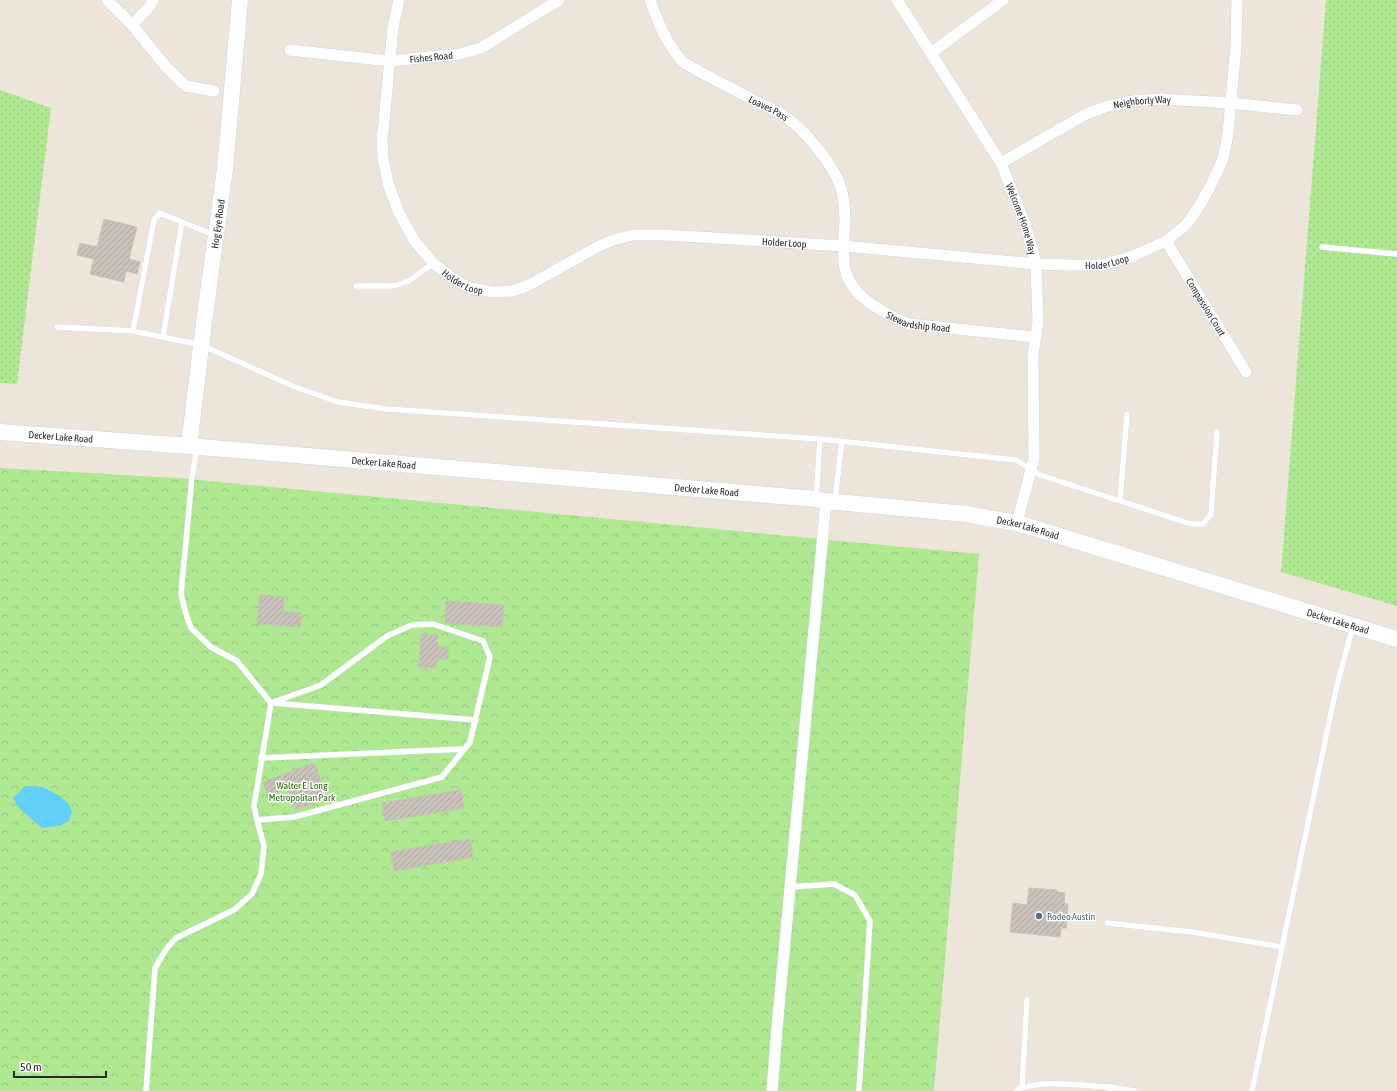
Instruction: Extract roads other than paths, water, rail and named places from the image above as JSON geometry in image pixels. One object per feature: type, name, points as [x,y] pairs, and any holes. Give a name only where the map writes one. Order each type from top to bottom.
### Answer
[{"type":"main road","name":"Hog Eye Road","points":[[193,446],[201,345],[225,169],[240,0]]},
{"type":"main road","name":"Decker Lake Road","points":[[0,432],[193,446],[826,500],[966,514],[1017,523],[1397,639]]},
{"type":"street","points":[[107,0],[132,25],[167,68],[186,86],[214,92]]},
{"type":"street","points":[[132,25],[150,6],[153,0]]},
{"type":"street","name":"Holder Loop","points":[[399,0],[393,27],[382,142],[383,158],[388,183],[399,213],[414,240],[433,263],[452,278],[470,288],[493,292],[512,291],[529,285],[599,246],[613,240],[633,235],[666,235],[844,246],[1070,266],[1102,265],[1133,256],[1166,241],[1186,225],[1200,205],[1224,159],[1228,134],[1236,39],[1236,0]]},
{"type":"street","name":"Fishes Road","points":[[290,50],[390,61],[460,54],[482,48],[559,0]]},
{"type":"street","name":"Loaves Pass","points":[[650,0],[664,34],[675,53],[683,62],[787,117],[809,138],[837,176],[843,194],[845,211],[844,246]]},
{"type":"street","name":"Welcome Home Way","points":[[897,0],[1000,163],[1026,226],[1036,264],[1038,321],[1033,354],[1034,458],[1017,523]]},
{"type":"street","points":[[931,53],[1003,0]]},
{"type":"street","name":"Neighborly Way","points":[[1000,163],[1086,114],[1108,106],[1133,101],[1160,99],[1231,103],[1297,110]]},
{"type":"street","name":"Compassion Court","points":[[1166,241],[1246,372]]},
{"type":"street","name":"Stewardship Road","points":[[844,246],[844,263],[848,278],[856,291],[868,302],[890,316],[909,324],[1036,337]]},
{"type":"street","points":[[772,1091],[826,500]]},
{"type":"lane","points":[[133,331],[154,220],[160,213],[216,235]]},
{"type":"lane","points":[[162,337],[182,222]]},
{"type":"lane","points":[[1322,247],[1397,254]]},
{"type":"lane","points":[[356,286],[393,286],[404,283],[433,263]]},
{"type":"lane","points":[[58,327],[133,331],[201,345],[296,387],[338,402],[386,409],[820,439],[1016,460],[1040,476],[1191,524],[1203,524],[1210,514],[1217,432]]},
{"type":"lane","points":[[1120,501],[1127,414]]},
{"type":"lane","points":[[820,439],[826,500]]},
{"type":"lane","points":[[826,500],[842,441]]},
{"type":"lane","points":[[193,446],[192,477],[181,594],[191,628],[211,647],[237,661],[271,703],[476,720]]},
{"type":"lane","points":[[257,820],[294,818],[442,777],[470,742],[490,657],[483,641],[433,624],[412,625],[387,636],[321,686],[271,703]]},
{"type":"lane","points":[[1252,1091],[1336,689],[1353,626]]},
{"type":"lane","points":[[146,1091],[155,968],[167,948],[176,938],[234,910],[252,894],[261,874],[264,846],[254,806],[271,703]]},
{"type":"lane","points":[[261,758],[464,749]]},
{"type":"lane","points":[[790,888],[834,884],[855,895],[870,921],[859,1091]]},
{"type":"lane","points":[[1107,923],[1192,932],[1282,947]]},
{"type":"lane","points":[[1022,1087],[1027,1000]]},
{"type":"lane","points":[[1016,1091],[1022,1087],[1046,1084],[1135,1091]]},
{"type":"water","points":[[25,786],[43,787],[58,795],[69,804],[72,811],[69,821],[59,826],[42,828],[19,808],[13,798]]},
{"type":"place","name":"Rodeo Austin","points":[[1039,916]]},
{"type":"park label","name":"Walter E. Long Metropolitan Park","points":[[302,790]]}]
